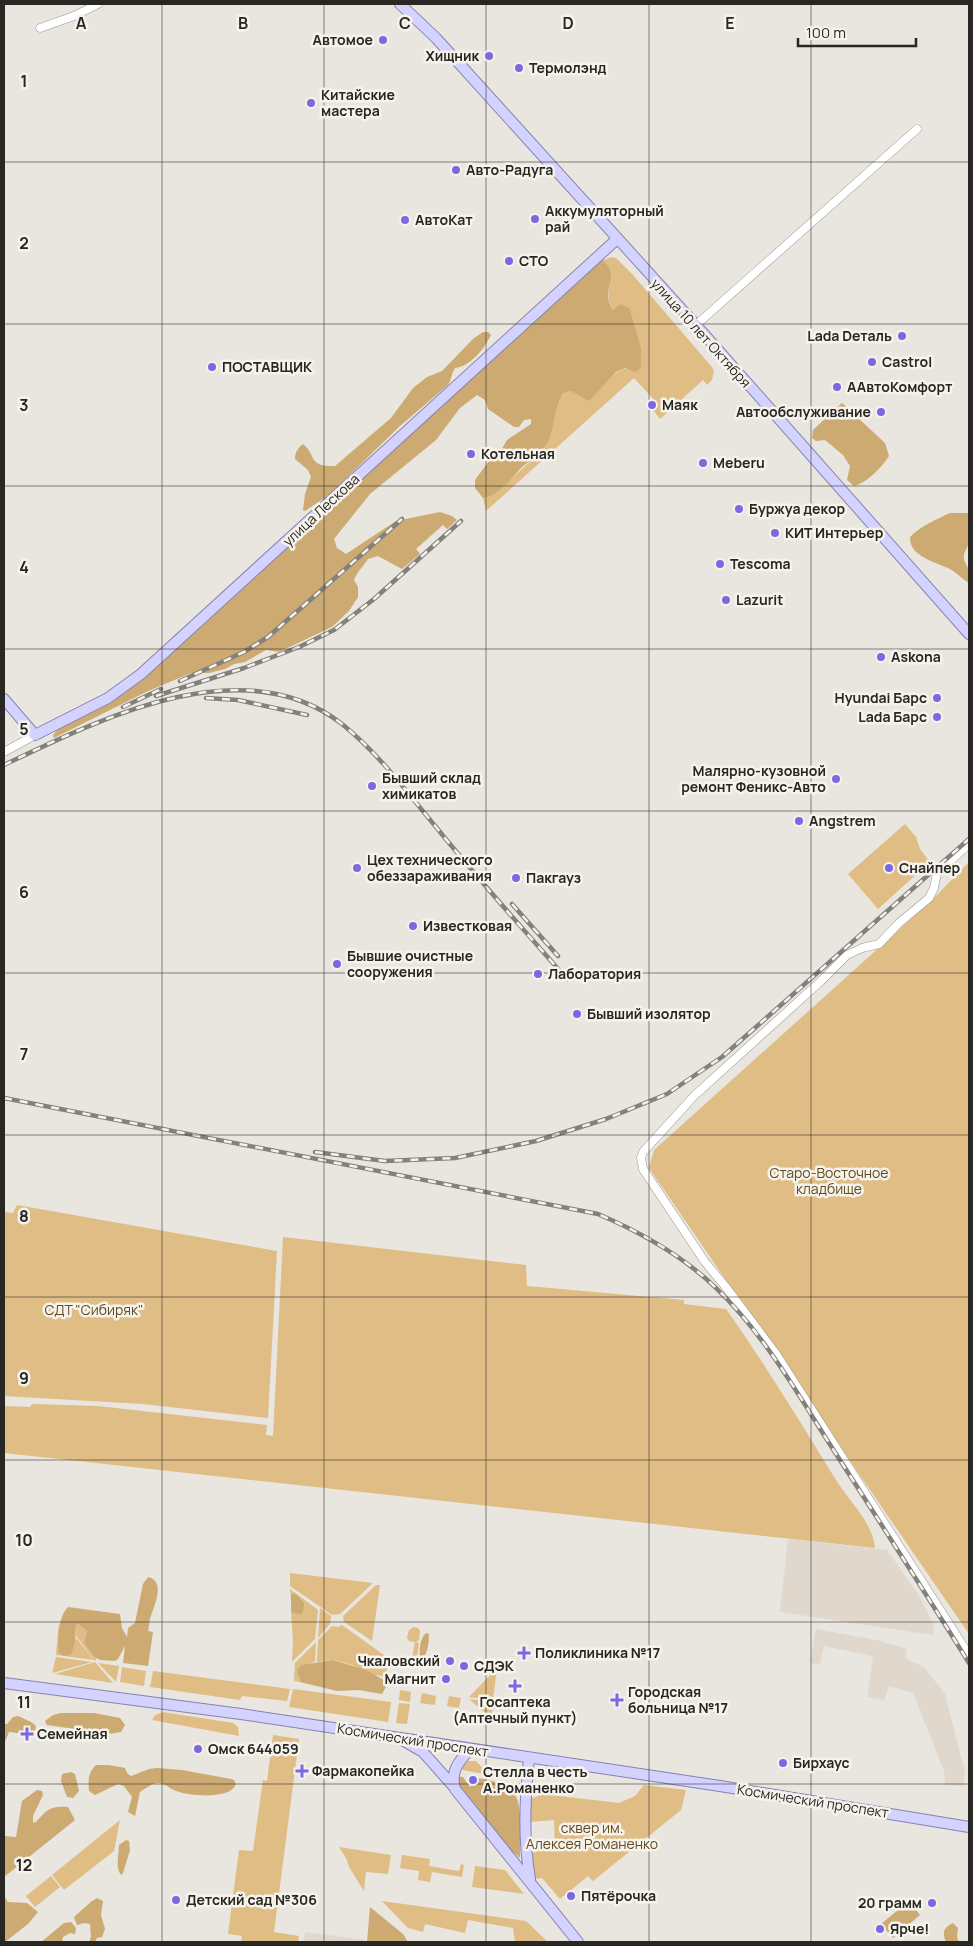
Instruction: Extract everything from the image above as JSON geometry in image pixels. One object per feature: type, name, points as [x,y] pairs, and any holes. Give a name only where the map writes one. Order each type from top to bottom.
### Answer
[{"type":"main road","name":"улица 10 лет Октября","points":[[400,4],[436,38]]},
{"type":"main road","name":"улица 10 лет Октября","points":[[410,4],[436,38],[696,325],[968,633]]},
{"type":"main road","name":"улица Лескова","points":[[35,735],[108,698],[141,674],[617,239]]},
{"type":"main road","points":[[4,699],[35,735]]},
{"type":"main road","name":"Космический проспект","points":[[4,1683],[241,1714],[729,1787],[969,1827]]},
{"type":"main road","points":[[397,1738],[423,1752],[456,1788],[578,1942]]},
{"type":"main road","points":[[456,1788],[453,1781],[454,1772],[458,1763],[470,1749]]},
{"type":"main road","points":[[529,1758],[524,1804],[527,1858],[531,1882]]},
{"type":"street","points":[[40,28],[74,16],[98,4]]},
{"type":"street","points":[[696,325],[917,129]]},
{"type":"street","name":"улица Лескова","points":[[4,752],[35,735]]},
{"type":"street","points":[[969,844],[937,873],[929,898],[899,923],[879,944],[862,948],[847,955],[694,1096],[643,1152],[641,1158],[643,1168],[704,1262],[725,1286],[776,1354],[969,1655]]},
{"type":"shaded area","points":[[603,260],[611,273],[608,295],[613,310],[621,304],[630,309],[641,349],[641,367],[636,372],[625,368],[616,372],[589,401],[571,391],[563,393],[557,407],[551,434],[543,450],[494,494],[483,498],[475,488],[475,480],[489,461],[500,452],[507,440],[531,424],[531,419],[524,420],[519,427],[514,427],[488,409],[485,400],[477,395],[460,408],[436,440],[370,494],[334,539],[337,548],[346,554],[396,521],[440,512],[457,520],[447,529],[443,525],[416,549],[420,554],[402,569],[378,556],[368,559],[354,580],[358,587],[358,597],[349,611],[332,627],[279,652],[266,650],[245,662],[234,664],[225,669],[209,673],[191,673],[146,692],[54,738],[53,735],[61,726],[116,696],[598,262]]},
{"type":"shaded area","points":[[483,332],[488,332],[491,335],[485,346],[471,361],[455,368],[448,385],[400,426],[329,495],[305,511],[303,510],[305,494],[311,477],[308,470],[295,459],[296,452],[303,444],[314,460],[320,465],[335,466],[391,418],[413,388],[427,377],[442,371],[474,338]]},
{"type":"shaded area","points":[[842,403],[885,443],[889,456],[874,474],[864,482],[854,486],[847,480],[850,466],[843,455],[825,440],[816,441],[812,438],[813,430]]},
{"type":"shaded area","points":[[950,513],[969,513],[969,543],[964,554],[964,560],[969,570],[969,583],[950,569],[924,558],[911,544],[910,537],[914,533]]},
{"type":"shaded area","points":[[788,1539],[887,1550],[920,1597],[934,1626],[933,1635],[780,1612]]},
{"type":"shaded area","points":[[148,1577],[154,1580],[158,1589],[148,1631],[153,1632],[148,1666],[123,1663],[125,1646],[115,1661],[100,1660],[94,1656],[84,1643],[87,1631],[79,1624],[76,1624],[75,1643],[71,1655],[64,1656],[59,1653],[58,1635],[60,1623],[68,1607],[120,1614],[122,1628],[127,1637],[128,1628],[135,1623],[143,1584]]},
{"type":"shaded area","points":[[291,1594],[296,1594],[304,1603],[301,1614],[291,1611]]},
{"type":"shaded area","points":[[816,1629],[876,1640],[907,1649],[905,1658],[924,1667],[945,1694],[965,1772],[963,1786],[945,1785],[944,1771],[913,1693],[889,1686],[884,1700],[867,1697],[873,1656],[824,1646],[820,1664],[810,1663]]},
{"type":"shaded area","points":[[426,1633],[429,1634],[428,1648],[425,1655],[420,1659],[420,1644]]},
{"type":"shaded area","points":[[333,1660],[366,1670],[386,1681],[387,1685],[382,1694],[359,1690],[337,1691],[300,1682],[297,1670],[302,1665]]},
{"type":"shaded area","points":[[61,1713],[94,1713],[120,1718],[125,1725],[121,1732],[109,1734],[47,1725],[45,1721],[53,1715]]},
{"type":"shaded area","points":[[18,1716],[36,1726],[34,1735],[9,1732],[4,1744],[4,1724],[7,1724],[13,1717]]},
{"type":"shaded area","points":[[96,1765],[125,1768],[131,1776],[157,1768],[182,1770],[231,1779],[236,1784],[226,1793],[200,1795],[182,1793],[163,1784],[153,1784],[140,1792],[135,1816],[128,1812],[132,1797],[124,1786],[118,1784],[95,1795],[89,1791],[89,1777]]},
{"type":"shaded area","points":[[71,1772],[75,1774],[79,1791],[73,1798],[67,1797],[61,1781],[62,1774]]},
{"type":"shaded area","points":[[457,1776],[463,1777],[470,1787],[477,1778],[506,1786],[511,1790],[517,1799],[520,1811],[520,1858],[505,1845],[461,1788]]},
{"type":"shaded area","points":[[37,1790],[42,1791],[43,1795],[33,1816],[33,1823],[47,1811],[57,1807],[68,1807],[75,1820],[4,1877],[4,1836],[16,1837],[22,1801]]},
{"type":"shaded area","points":[[126,1840],[129,1841],[130,1850],[121,1875],[118,1865],[119,1845]]},
{"type":"shaded area","points":[[4,1896],[8,1902],[27,1903],[38,1912],[28,1924],[5,1942],[4,1942]]},
{"type":"shaded area","points":[[97,1898],[103,1901],[101,1915],[105,1929],[102,1937],[97,1938],[95,1942],[89,1942],[91,1937],[90,1924],[77,1925],[74,1917]]},
{"type":"shaded area","points":[[909,1901],[920,1915],[893,1938],[881,1924]]},
{"type":"shaded area","points":[[370,1907],[403,1934],[408,1942],[367,1942]]},
{"type":"shaded area","points":[[71,1922],[76,1928],[75,1934],[70,1933],[63,1937],[62,1942],[41,1942],[64,1923]]},
{"type":"shaded area","points":[[953,1923],[958,1928],[957,1937],[959,1942],[946,1942],[944,1931]]},
{"type":"shaded area","points":[[305,1932],[365,1940],[364,1942],[304,1942]]},
{"type":"green space","points":[[612,257],[616,258],[633,275],[711,366],[714,371],[712,380],[707,385],[703,380],[660,419],[651,407],[656,402],[634,378],[486,511],[483,498],[488,497],[502,487],[545,448],[557,403],[563,392],[571,391],[589,400],[618,372],[630,368],[635,328],[630,309],[618,308],[613,310],[609,302],[608,295],[612,278],[609,267],[603,260]]},
{"type":"green space","name":"Снайпер","points":[[905,824],[916,837],[920,849],[930,862],[878,909],[848,874]]},
{"type":"green space","name":"Старо-Восточное кладбище","points":[[969,862],[969,1634],[649,1168],[654,1150],[932,900]]},
{"type":"green space","name":"СДТ \"Сибиряк\"","points":[[17,1205],[277,1251],[268,1418],[143,1404],[4,1396],[4,1212],[13,1213]]},
{"type":"green space","points":[[283,1237],[526,1265],[527,1286],[684,1300],[684,1304],[726,1309],[836,1480],[860,1512],[870,1530],[875,1548],[4,1453],[4,1406],[30,1407],[32,1404],[98,1406],[267,1425],[266,1435],[273,1436]]},
{"type":"green space","points":[[290,1573],[373,1583],[340,1614],[332,1615],[290,1586]]},
{"type":"green space","points":[[376,1585],[380,1585],[372,1641],[344,1622],[343,1616]]},
{"type":"green space","points":[[290,1589],[318,1610],[315,1639],[292,1662],[291,1611],[293,1613]]},
{"type":"green space","points":[[320,1608],[331,1616],[330,1624],[318,1638]]},
{"type":"green space","points":[[59,1622],[59,1653],[71,1655],[76,1638],[94,1660],[56,1655]]},
{"type":"green space","points":[[79,1623],[87,1631],[84,1643],[97,1658],[95,1661],[76,1636],[76,1624]]},
{"type":"green space","points":[[342,1625],[388,1658],[386,1677],[371,1674],[352,1665],[334,1660],[317,1662],[318,1640],[332,1626],[338,1627]]},
{"type":"green space","points":[[413,1627],[418,1628],[420,1631],[419,1640],[416,1642],[419,1643],[417,1658],[412,1658],[415,1642],[409,1641],[407,1638],[409,1630]]},
{"type":"green space","points":[[316,1642],[315,1662],[298,1678],[300,1682],[294,1681],[295,1663]]},
{"type":"green space","points":[[56,1657],[92,1662],[52,1673]]},
{"type":"green space","points":[[95,1662],[113,1683],[55,1674]]},
{"type":"green space","points":[[98,1663],[119,1666],[116,1682]]},
{"type":"green space","points":[[122,1667],[146,1671],[144,1686],[120,1682]]},
{"type":"green space","points":[[497,1668],[493,1700],[469,1697]]},
{"type":"green space","points":[[153,1671],[290,1689],[287,1701],[242,1696],[240,1700],[150,1687]]},
{"type":"green space","points":[[293,1689],[391,1702],[388,1722],[289,1707]]},
{"type":"green space","points":[[400,1690],[411,1692],[410,1702],[399,1700]]},
{"type":"green space","points":[[422,1693],[436,1696],[435,1705],[420,1703]]},
{"type":"green space","points":[[449,1696],[461,1698],[459,1708],[447,1706]]},
{"type":"green space","points":[[469,1699],[493,1702],[492,1714],[484,1712]]},
{"type":"green space","points":[[399,1703],[410,1704],[407,1724],[396,1723]]},
{"type":"green space","points":[[163,1712],[233,1723],[238,1727],[239,1736],[152,1720],[155,1715]]},
{"type":"green space","points":[[273,1735],[299,1739],[274,1932],[299,1936],[298,1942],[241,1942],[242,1936],[228,1934],[239,1850],[253,1851],[263,1780],[267,1781]]},
{"type":"green space","points":[[467,1761],[476,1761],[489,1775],[463,1770],[460,1766]]},
{"type":"green space","name":"сквер им. Алексея Романенко","points":[[644,1785],[686,1790],[681,1810],[593,1881],[588,1876],[560,1899],[542,1878],[535,1879],[531,1853],[555,1847],[554,1820],[530,1822],[528,1804],[531,1799],[542,1794],[619,1803],[635,1796]]},
{"type":"green space","points":[[120,1820],[114,1851],[64,1890],[52,1875]]},
{"type":"green space","points":[[339,1847],[391,1855],[388,1874],[366,1872],[364,1891]]},
{"type":"green space","points":[[402,1855],[430,1859],[429,1866],[459,1871],[461,1864],[464,1865],[462,1877],[432,1872],[430,1882],[418,1880],[419,1871],[400,1868]]},
{"type":"green space","points":[[475,1866],[505,1870],[524,1894],[472,1887]]},
{"type":"green space","points":[[51,1876],[60,1887],[35,1907],[26,1896]]},
{"type":"green space","points":[[382,1901],[526,1921],[548,1942],[515,1942],[513,1928],[468,1920],[465,1933],[425,1924],[423,1932],[408,1928]]},
{"type":"railway","points":[[180,681],[244,652],[268,637],[402,519]]},
{"type":"railway","points":[[156,696],[244,668],[299,647],[334,630],[374,599],[461,521]]},
{"type":"railway","points":[[123,707],[161,689]]},
{"type":"railway","points":[[4,765],[83,728],[172,698],[217,691],[261,691],[303,702],[342,724],[380,760],[484,885],[567,979]]},
{"type":"railway","points":[[206,698],[238,700],[307,715]]},
{"type":"railway","points":[[315,1152],[385,1161],[455,1158],[536,1141],[606,1119],[667,1094],[722,1057],[969,839]]},
{"type":"railway","points":[[512,904],[558,956]]},
{"type":"railway","points":[[4,1098],[598,1214],[660,1245],[689,1265],[716,1288],[733,1305],[763,1342],[969,1663]]},
{"type":"place","name":"Автомое","points":[[383,40]]},
{"type":"place","name":"Хищник","points":[[489,56]]},
{"type":"place","name":"Термолэнд","points":[[519,68]]},
{"type":"place","name":"Китайские мастера","points":[[311,103]]},
{"type":"place","name":"Авто-Радуга","points":[[456,170]]},
{"type":"place","name":"Аккумуляторный рай","points":[[535,219]]},
{"type":"place","name":"АвтоКат","points":[[405,220]]},
{"type":"place","name":"СТО","points":[[509,261]]},
{"type":"place","name":"Lada Dеталь","points":[[902,336]]},
{"type":"place","name":"Castrol","points":[[872,362]]},
{"type":"place","name":"ПОСТАВЩИК","points":[[212,367]]},
{"type":"place","name":"ААвтоКомфорт","points":[[837,387]]},
{"type":"place","name":"Маяк","points":[[652,405]]},
{"type":"place","name":"Автообслуживание","points":[[881,412]]},
{"type":"place","name":"Котельная","points":[[471,454]]},
{"type":"place","name":"Meberu","points":[[703,463]]},
{"type":"place","name":"Буржуа декор","points":[[739,509]]},
{"type":"place","name":"КИТ Интерьер","points":[[775,533]]},
{"type":"place","name":"Tescoma","points":[[720,564]]},
{"type":"place","name":"Lazurit","points":[[726,600]]},
{"type":"place","name":"Askona","points":[[881,657]]},
{"type":"place","name":"Hyundai Барс","points":[[937,698]]},
{"type":"place","name":"Lada Барс","points":[[937,717]]},
{"type":"place","name":"Малярно-кузовной ремонт Феникс-Авто","points":[[836,779]]},
{"type":"place","name":"Бывший склад химикатов","points":[[372,786]]},
{"type":"place","name":"Angstrem","points":[[799,821]]},
{"type":"place","name":"Цех технического обеззараживания","points":[[357,868]]},
{"type":"place","name":"Снайпер","points":[[889,868]]},
{"type":"place","name":"Пакгауз","points":[[516,878]]},
{"type":"place","name":"Известковая","points":[[413,926]]},
{"type":"place","name":"Бывшие очистные сооружения","points":[[337,964]]},
{"type":"place","name":"Лаборатория","points":[[538,974]]},
{"type":"place","name":"Бывший изолятор","points":[[577,1014]]},
{"type":"place","name":"Поликлиника №17","points":[[524,1653]]},
{"type":"place","name":"Чкаловский","points":[[450,1661]]},
{"type":"place","name":"СДЭК","points":[[464,1666]]},
{"type":"place","name":"Магнит","points":[[446,1679]]},
{"type":"place","name":"Госаптека (Аптечный пункт)","points":[[515,1686]]},
{"type":"place","name":"Городская больница №17","points":[[617,1700]]},
{"type":"place","name":"Семейная","points":[[27,1734]]},
{"type":"place","name":"Омск 644059","points":[[198,1749]]},
{"type":"place","name":"Бирхаус","points":[[783,1763]]},
{"type":"place","name":"Фармакопейка","points":[[302,1771]]},
{"type":"place","name":"Стелла в честь А.Романенко","points":[[473,1780]]},
{"type":"place","name":"Пятёрочка","points":[[571,1896]]},
{"type":"place","name":"Детский сад №306","points":[[176,1900]]},
{"type":"place","name":"20 грамм","points":[[932,1903]]},
{"type":"place","name":"Ярче!","points":[[880,1929]]}]
